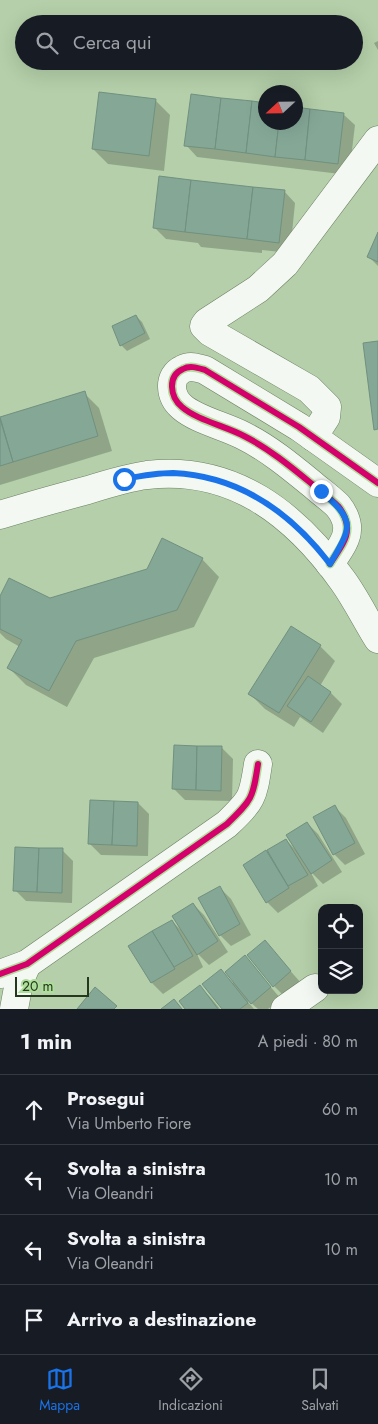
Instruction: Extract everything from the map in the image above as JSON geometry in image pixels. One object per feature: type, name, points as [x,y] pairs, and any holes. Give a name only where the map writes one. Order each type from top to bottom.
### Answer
[{"type":"street","points":[[313,437],[326,417],[327,406],[309,389],[210,332],[204,326],[207,322],[258,289],[285,264],[378,140]]},
{"type":"street","points":[[330,564],[348,531],[345,518],[339,507],[294,469],[266,449],[244,436],[189,412],[180,406],[174,396],[172,384],[174,375],[183,368],[193,367],[205,370],[299,427],[378,483]]},
{"type":"street","points":[[0,515],[124,479],[171,473],[195,475],[221,482],[244,490],[266,502],[302,531],[344,583],[378,639]]},
{"type":"street","points":[[0,974],[27,964],[227,824],[246,805],[254,791],[258,764]]},
{"type":"street","points":[[14,1009],[19,982],[27,964]]},
{"type":"street","points":[[285,1009],[315,988]]},
{"type":"building","points":[[99,92],[156,99],[149,156],[92,149]]},
{"type":"building","points":[[191,94],[221,98],[215,149],[184,146]]},
{"type":"building","points":[[221,98],[252,101],[246,153],[215,149]]},
{"type":"building","points":[[252,101],[258,102],[258,130],[278,130],[275,157],[246,153]]},
{"type":"building","points":[[303,108],[310,109],[305,160],[275,157],[278,130],[303,130]]},
{"type":"building","points":[[310,109],[344,113],[338,164],[305,160]]},
{"type":"building","points":[[159,176],[191,180],[185,232],[153,228]]},
{"type":"building","points":[[191,180],[253,187],[247,239],[185,232]]},
{"type":"building","points":[[253,187],[285,190],[279,243],[247,239]]},
{"type":"building","points":[[378,232],[378,262],[367,257]]},
{"type":"building","points":[[136,315],[145,333],[120,346],[112,326]]},
{"type":"building","points":[[378,341],[378,429],[374,430],[363,343]]},
{"type":"building","points":[[85,391],[98,436],[13,462],[0,417]]},
{"type":"building","points":[[0,419],[13,462],[0,466]]},
{"type":"building","points":[[162,538],[203,558],[177,610],[76,641],[49,691],[7,668],[22,640],[0,629],[0,596],[9,578],[50,598],[147,569]]},
{"type":"building","points":[[291,626],[321,645],[279,713],[248,694]]},
{"type":"building","points":[[308,676],[331,692],[311,722],[287,706]]},
{"type":"building","points":[[174,745],[197,746],[196,790],[172,789]]},
{"type":"building","points":[[197,746],[222,746],[221,791],[196,790]]},
{"type":"building","points":[[90,800],[114,801],[112,845],[88,844]]},
{"type":"building","points":[[114,801],[138,802],[137,846],[112,845]]},
{"type":"building","points":[[335,805],[355,843],[333,855],[313,817]]},
{"type":"building","points":[[307,822],[332,860],[311,874],[286,835]]},
{"type":"building","points":[[286,839],[308,875],[288,886],[267,850]]},
{"type":"building","points":[[15,847],[39,848],[37,892],[13,891]]},
{"type":"building","points":[[39,848],[63,848],[62,893],[37,892]]},
{"type":"building","points":[[266,850],[289,888],[266,903],[243,865]]},
{"type":"building","points":[[220,886],[240,924],[219,936],[198,898]]},
{"type":"building","points":[[193,903],[218,941],[197,955],[172,916]]},
{"type":"building","points":[[172,920],[193,956],[174,967],[152,931]]},
{"type":"building","points":[[152,931],[175,969],[151,983],[128,946]]},
{"type":"building","points":[[265,940],[291,971],[273,987],[247,955]]},
{"type":"building","points":[[245,955],[271,987],[251,1004],[225,972]]},
{"type":"building","points":[[221,969],[248,1003],[240,1009],[222,1009],[202,984]]},
{"type":"building","points":[[200,985],[218,1009],[185,1009],[179,1001]]},
{"type":"building","points":[[95,987],[117,1006],[114,1009],[77,1009]]},
{"type":"building","points":[[174,999],[182,1009],[161,1009]]},
{"type":"cycle path","points":[[330,564],[347,534],[346,520],[338,506],[262,446],[236,432],[188,412],[175,398],[172,387],[174,376],[188,367],[205,370],[299,427],[378,483]]},
{"type":"cycle path","points":[[0,974],[27,964],[227,824],[250,798],[255,784],[258,764]]},
{"type":"route","points":[[124,479],[171,473],[195,475],[244,490],[266,502],[286,517],[319,549],[330,564],[348,531],[345,518],[339,507],[321,491]]}]
